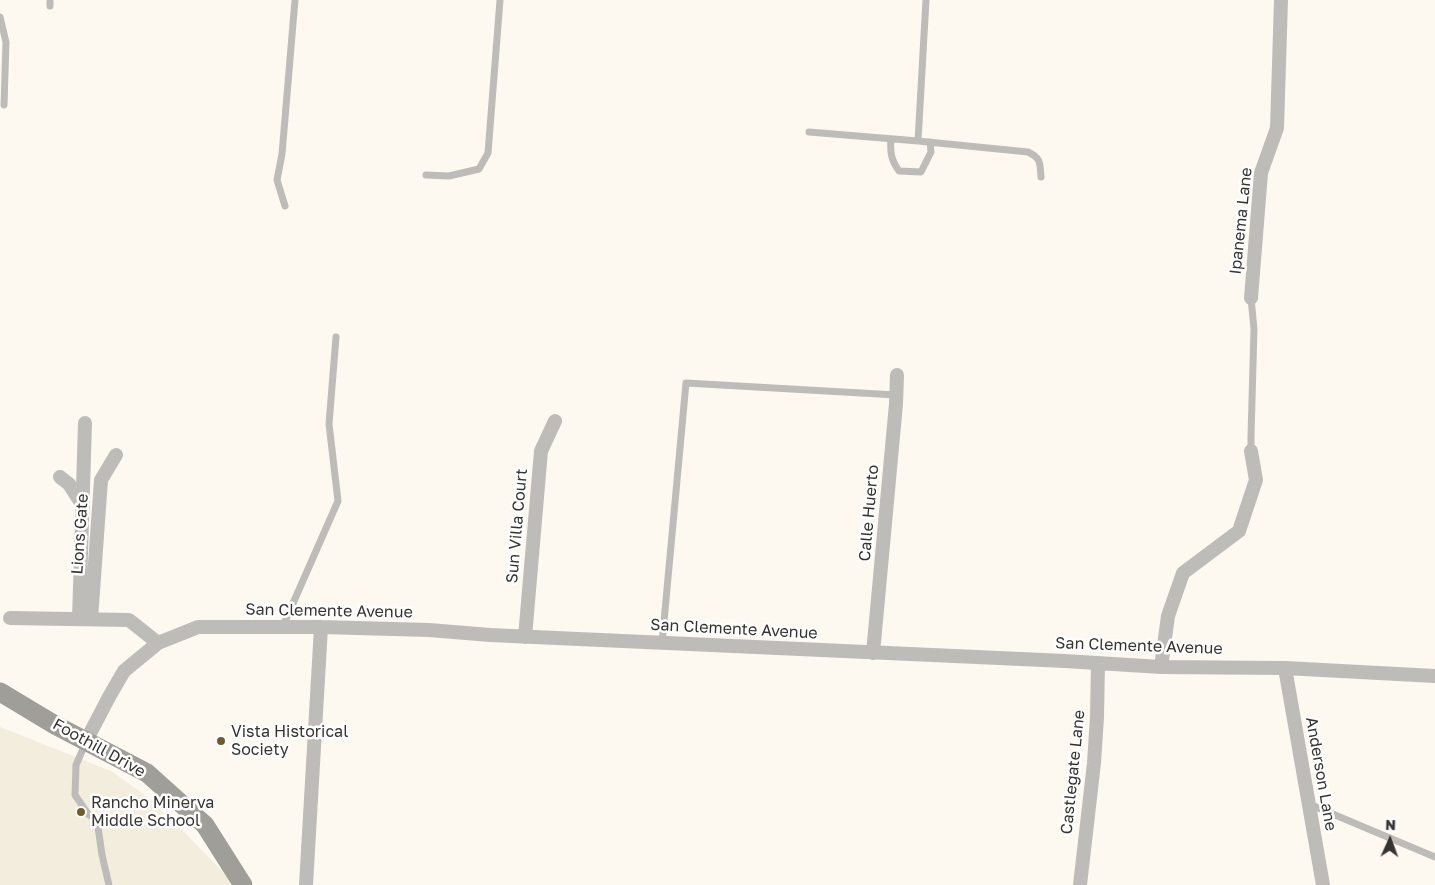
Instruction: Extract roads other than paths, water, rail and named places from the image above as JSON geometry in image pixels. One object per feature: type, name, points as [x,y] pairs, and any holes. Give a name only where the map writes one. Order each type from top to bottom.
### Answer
[{"type":"main road","name":"Foothill Drive","points":[[0,692],[55,725],[147,774],[205,825],[243,885]]},
{"type":"street","name":"Ipanema Lane","points":[[1251,298],[1261,173],[1277,128],[1281,0]]},
{"type":"street","name":"Calle Huerto","points":[[873,653],[897,375]]},
{"type":"street","name":"Sun Villa Court","points":[[525,637],[541,451],[556,421]]},
{"type":"street","points":[[85,619],[83,506],[86,423]]},
{"type":"street","points":[[1161,667],[1168,616],[1183,572],[1239,530],[1256,480],[1252,451]]},
{"type":"street","name":"Lions Gate","points":[[85,619],[101,480],[116,455]]},
{"type":"street","points":[[60,476],[69,484],[83,506]]},
{"type":"street","points":[[10,618],[129,620],[158,643]]},
{"type":"street","name":"San Clemente Avenue","points":[[86,741],[124,671],[158,643],[198,627],[283,626],[429,630],[525,637],[1161,667],[1285,668],[1435,676]]},
{"type":"street","points":[[306,885],[321,627]]},
{"type":"street","name":"Castlegate Lane","points":[[1080,885],[1094,763],[1098,663]]},
{"type":"street","name":"Anderson Lane","points":[[1285,668],[1323,885]]},
{"type":"lane","points":[[285,206],[277,180],[282,154],[295,0]]},
{"type":"lane","points":[[426,174],[449,176],[478,169],[488,152],[500,0]]},
{"type":"lane","points":[[918,141],[926,0]]},
{"type":"lane","points":[[0,17],[6,42],[4,105]]},
{"type":"lane","points":[[809,132],[1028,152],[1035,155],[1040,161],[1041,176]]},
{"type":"lane","points":[[891,139],[890,154],[899,171],[921,172],[931,152],[930,142]]},
{"type":"lane","points":[[1251,298],[1254,328],[1252,451]]},
{"type":"lane","points":[[283,626],[338,501],[329,424],[336,337]]},
{"type":"lane","points":[[662,643],[686,383],[896,395]]},
{"type":"lane","points":[[86,741],[76,766],[75,795],[88,814],[98,820],[102,855],[109,885]]},
{"type":"lane","points":[[1309,804],[1435,857]]},
{"type":"place","name":"Vista Historical Society","points":[[221,741]]},
{"type":"place","name":"Rancho Minerva Middle School","points":[[81,812]]}]
